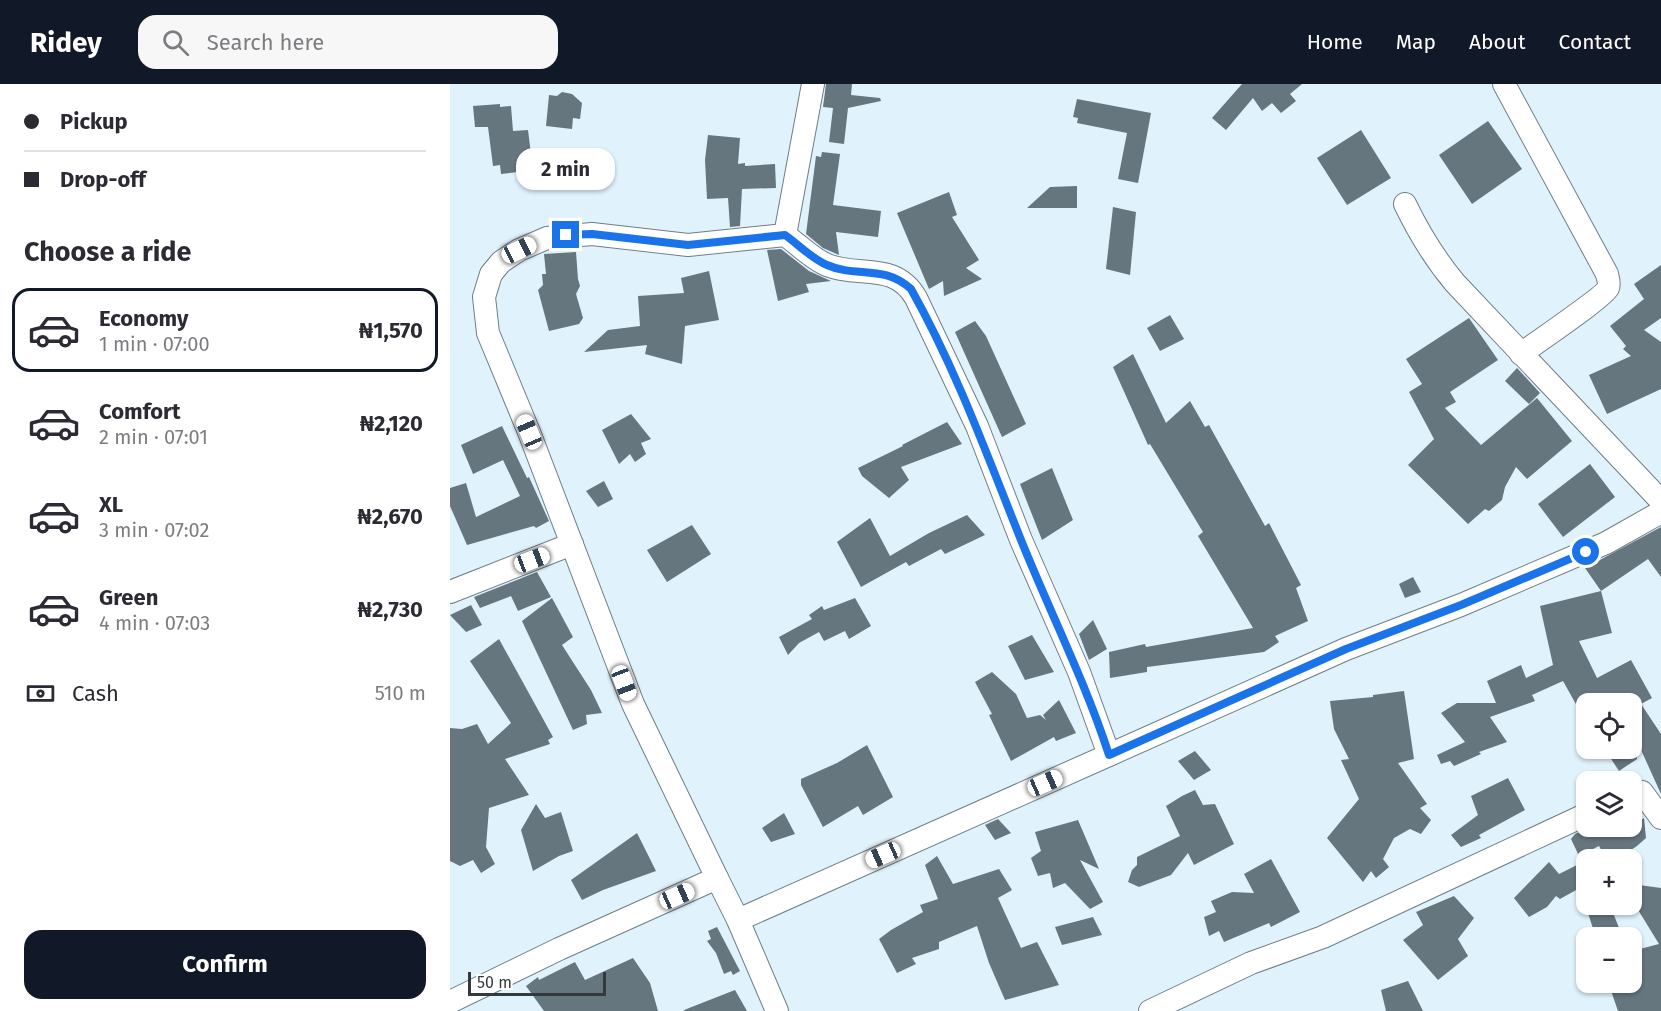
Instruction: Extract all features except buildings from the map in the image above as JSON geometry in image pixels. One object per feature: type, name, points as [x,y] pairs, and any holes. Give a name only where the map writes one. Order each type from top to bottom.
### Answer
[{"type":"street","points":[[785,235],[813,84]]},
{"type":"street","points":[[1504,84],[1607,274],[1609,285],[1608,290],[1521,354]]},
{"type":"street","points":[[1405,204],[1421,238],[1436,261],[1661,501]]},
{"type":"street","points":[[777,1011],[738,920],[633,704],[488,333],[484,297],[491,274],[501,262],[519,250],[547,238],[566,235],[592,234],[688,245],[785,235],[825,264],[841,270],[876,272],[896,278],[911,289],[976,426],[1021,540],[1079,672],[1109,755]]},
{"type":"street","points":[[738,920],[1346,649],[1461,605],[1606,543],[1661,512]]},
{"type":"street","points":[[450,592],[572,544]]},
{"type":"street","points":[[1642,792],[1661,818]]},
{"type":"street","points":[[1150,1011],[1251,963],[1323,938],[1576,819]]},
{"type":"street","points":[[450,1002],[559,949],[717,878]]},
{"type":"route","points":[[566,235],[592,234],[688,245],[785,235],[825,264],[841,270],[876,272],[896,278],[911,289],[976,426],[1021,540],[1079,672],[1109,755],[1346,649],[1461,605],[1586,552]]}]
